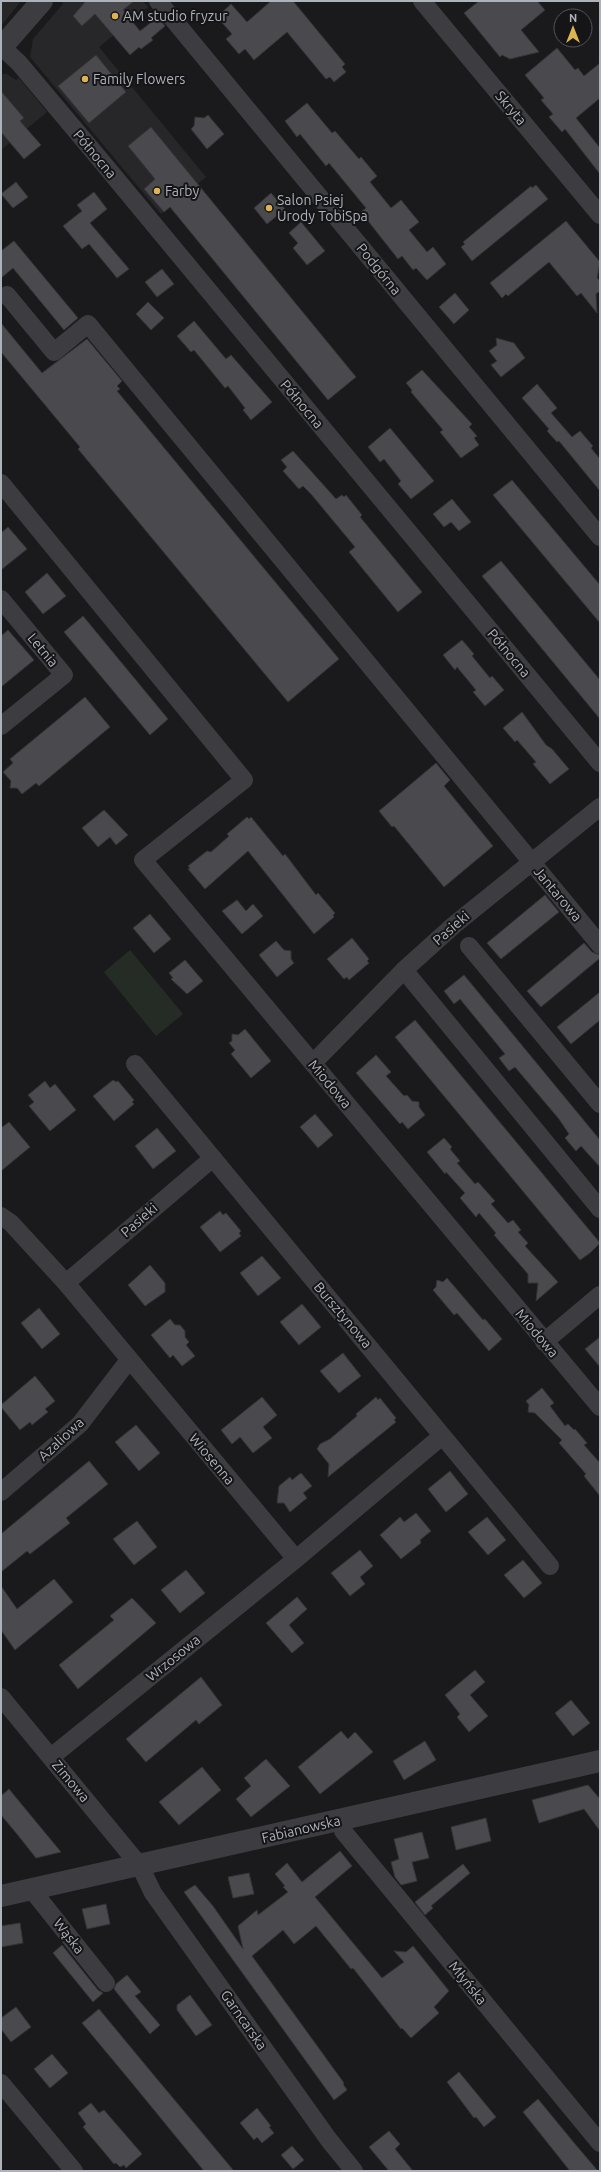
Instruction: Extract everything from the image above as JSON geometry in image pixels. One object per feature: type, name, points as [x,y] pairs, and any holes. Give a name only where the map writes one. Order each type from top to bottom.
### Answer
[{"type":"street","points":[[1,48],[42,1]]},
{"type":"street","name":"Podgórna","points":[[158,1],[600,536]]},
{"type":"street","name":"Skryta","points":[[422,1],[600,215]]},
{"type":"street","name":"Północna","points":[[1,48],[19,63],[98,157],[600,763]]},
{"type":"street","name":"Jantarowa","points":[[6,295],[54,352],[88,324],[600,945]]},
{"type":"street","name":"Miodowa","points":[[1,483],[244,780],[143,860],[314,1063],[544,1342],[600,1407]]},
{"type":"street","name":"Letnia","points":[[1,599],[64,675],[1,726]]},
{"type":"street","name":"Pasieki","points":[[314,1063],[404,970],[458,921],[600,807]]},
{"type":"street","points":[[469,946],[600,1104]]},
{"type":"street","points":[[404,970],[600,1209]]},
{"type":"street","name":"Bursztynowa","points":[[135,1064],[550,1566]]},
{"type":"street","name":"Pasieki","points":[[66,1283],[213,1158]]},
{"type":"street","name":"Wiosenna","points":[[1,1216],[11,1223],[66,1283],[296,1559]]},
{"type":"street","points":[[544,1342],[600,1295]]},
{"type":"street","name":"Azaliowa","points":[[1,1492],[80,1424],[129,1360]]},
{"type":"street","points":[[296,1559],[442,1436]]},
{"type":"street","name":"Wrzosowa","points":[[51,1757],[296,1559]]},
{"type":"street","name":"Zimowa","points":[[1,1697],[140,1866]]},
{"type":"street","name":"Fabianowska","points":[[1,1896],[140,1866],[600,1760]]},
{"type":"street","name":"Młyńska","points":[[340,1820],[343,1831],[600,2143]]},
{"type":"street","name":"Garncarska","points":[[140,1866],[153,1894],[329,2140],[354,2171]]},
{"type":"street","name":"Wąska","points":[[32,1890],[106,1983]]},
{"type":"street","points":[[1,2083],[74,2171]]},
{"type":"shaded area","points":[[1,1],[21,1],[1,26]]},
{"type":"shaded area","points":[[62,1],[143,1],[148,7],[99,47],[206,177],[161,214],[30,57],[33,39],[63,4]]},
{"type":"shaded area","points":[[1,74],[7,74],[16,80],[19,78],[47,112],[1,150]]},
{"type":"shaded area","points":[[130,950],[183,1014],[156,1036],[104,972]]},
{"type":"building","points":[[84,1],[134,1],[123,10],[140,31],[158,17],[165,26],[151,38],[153,40],[141,49],[139,47],[130,55],[95,14],[82,26],[73,16],[85,2]]},
{"type":"building","points":[[271,1],[293,1],[345,64],[342,67],[346,72],[334,82],[330,77],[326,79],[287,32],[254,60],[245,49],[239,54],[226,39],[232,34],[217,17],[231,4],[247,22]]},
{"type":"building","points":[[479,1],[537,1],[545,10],[521,30],[539,52],[510,59],[502,55],[500,57],[464,13]]},
{"type":"building","points":[[557,48],[575,70],[578,68],[584,76],[600,63],[600,98],[576,118],[600,148],[600,174],[565,129],[562,132],[549,117],[553,114],[541,100],[544,98],[525,75]]},
{"type":"building","points":[[96,55],[126,92],[89,123],[58,86]]},
{"type":"building","points":[[1,91],[24,118],[20,121],[41,145],[24,159],[1,132]]},
{"type":"building","points":[[307,103],[332,133],[335,131],[359,159],[361,157],[377,176],[370,182],[391,208],[401,200],[419,222],[409,230],[427,252],[433,247],[446,264],[427,280],[416,268],[413,270],[402,256],[398,259],[361,212],[366,208],[329,163],[326,166],[300,134],[297,137],[285,121]]},
{"type":"building","points":[[208,115],[224,134],[207,149],[191,129],[194,126],[195,117],[204,118]]},
{"type":"building","points":[[151,127],[356,377],[328,400],[170,207],[164,212],[144,189],[155,179],[128,146]]},
{"type":"building","points":[[16,182],[28,197],[13,208],[1,194]]},
{"type":"building","points":[[536,185],[548,199],[472,261],[461,247],[465,244],[463,242],[531,186],[532,188]]},
{"type":"building","points":[[94,192],[107,209],[90,223],[129,269],[117,278],[89,244],[82,249],[63,226],[82,211],[77,205]]},
{"type":"building","points":[[271,193],[285,209],[267,224],[254,208]]},
{"type":"building","points":[[566,221],[600,262],[597,278],[600,281],[600,291],[596,294],[597,313],[581,293],[577,296],[549,262],[508,296],[506,294],[502,298],[490,283]]},
{"type":"building","points":[[301,222],[325,251],[307,265],[293,248],[298,243],[289,233]]},
{"type":"building","points":[[14,241],[78,318],[64,330],[13,268],[1,278],[1,251]]},
{"type":"building","points":[[162,269],[174,284],[157,297],[145,282]]},
{"type":"building","points":[[455,293],[469,310],[454,324],[439,307]]},
{"type":"building","points":[[148,302],[164,318],[151,330],[136,314]]},
{"type":"building","points":[[194,321],[226,359],[231,355],[272,402],[251,420],[243,410],[245,408],[228,386],[225,388],[194,350],[191,352],[177,336]]},
{"type":"building","points":[[1,323],[42,373],[87,339],[122,381],[117,386],[120,389],[117,391],[339,659],[288,702],[78,449],[80,447],[1,352]]},
{"type":"building","points":[[496,338],[514,343],[525,358],[501,377],[491,365],[497,361],[489,351],[497,345]]},
{"type":"building","points":[[422,370],[472,424],[469,427],[477,436],[474,438],[479,445],[461,458],[440,432],[443,430],[411,392],[412,390],[406,383]]},
{"type":"building","points":[[537,384],[557,408],[551,413],[572,437],[580,431],[593,446],[591,448],[600,459],[600,491],[559,441],[557,442],[547,431],[549,429],[522,398]]},
{"type":"building","points":[[390,428],[434,481],[411,499],[398,484],[401,481],[384,459],[380,462],[368,447]]},
{"type":"building","points":[[293,451],[336,499],[342,495],[344,497],[346,495],[362,515],[360,517],[422,592],[398,612],[349,552],[355,547],[311,494],[303,486],[299,489],[283,471],[287,467],[281,460]]},
{"type":"building","points":[[512,480],[600,585],[600,623],[493,495]]},
{"type":"building","points":[[452,499],[471,522],[459,531],[451,522],[444,527],[433,514]]},
{"type":"building","points":[[8,527],[27,549],[1,570],[1,533]]},
{"type":"building","points":[[501,561],[600,680],[600,719],[482,576]]},
{"type":"building","points":[[47,573],[66,596],[43,614],[25,592]]},
{"type":"building","points":[[83,616],[168,719],[150,735],[64,632]]},
{"type":"building","points":[[8,630],[34,660],[1,687],[1,636]]},
{"type":"building","points":[[462,640],[474,654],[472,656],[490,678],[492,676],[504,690],[485,706],[473,692],[476,690],[457,667],[455,670],[443,655]]},
{"type":"building","points":[[85,697],[110,727],[39,786],[36,783],[22,794],[17,788],[10,788],[11,781],[3,772],[13,763],[10,759]]},
{"type":"building","points":[[522,712],[546,745],[552,749],[569,769],[550,784],[533,764],[536,762],[517,740],[515,742],[503,728]]},
{"type":"building","points":[[436,763],[450,780],[444,786],[493,846],[444,887],[394,826],[392,827],[379,811]]},
{"type":"building","points":[[104,810],[128,835],[116,845],[110,837],[98,847],[82,828]]},
{"type":"building","points":[[247,817],[249,819],[251,817],[283,856],[285,854],[316,895],[318,893],[335,913],[333,915],[334,917],[314,934],[248,851],[205,889],[188,869],[190,868],[188,866],[207,851],[211,852],[229,836],[227,834]]},
{"type":"building","points":[[545,895],[559,912],[501,959],[487,943]]},
{"type":"building","points":[[237,900],[246,911],[253,904],[263,916],[242,934],[222,911]]},
{"type":"building","points":[[150,914],[171,939],[154,953],[133,928]]},
{"type":"building","points":[[352,938],[369,959],[367,961],[369,963],[349,980],[347,977],[344,979],[327,959]]},
{"type":"building","points":[[276,941],[284,950],[291,951],[291,959],[294,963],[277,977],[259,955]]},
{"type":"building","points":[[584,943],[592,952],[600,955],[600,958],[541,1007],[527,991]]},
{"type":"building","points":[[185,960],[203,981],[187,994],[171,979],[173,978],[169,973]]},
{"type":"building","points":[[464,975],[600,1140],[600,1167],[581,1146],[576,1151],[565,1138],[569,1134],[559,1119],[515,1067],[509,1071],[499,1058],[505,1054],[460,999],[454,1004],[444,991]]},
{"type":"building","points":[[600,992],[600,1020],[571,1044],[557,1027]]},
{"type":"building","points":[[415,1020],[600,1243],[590,1253],[580,1260],[395,1037]]},
{"type":"building","points":[[245,1029],[271,1061],[251,1078],[231,1054],[235,1050],[229,1043],[232,1041],[232,1034],[238,1035]]},
{"type":"building","points":[[376,1055],[391,1072],[386,1076],[404,1096],[407,1095],[412,1101],[419,1102],[419,1107],[425,1115],[408,1129],[402,1122],[400,1124],[356,1073]]},
{"type":"building","points":[[113,1080],[116,1082],[118,1081],[134,1100],[132,1102],[134,1104],[114,1121],[93,1096]]},
{"type":"building","points":[[45,1081],[50,1088],[55,1084],[76,1110],[50,1131],[29,1106],[34,1102],[28,1095]]},
{"type":"building","points":[[315,1114],[333,1135],[318,1148],[300,1127]]},
{"type":"building","points":[[9,1122],[30,1147],[1,1171],[1,1128]]},
{"type":"building","points":[[157,1128],[176,1151],[153,1169],[135,1146]]},
{"type":"building","points":[[444,1138],[452,1147],[450,1149],[460,1161],[457,1163],[475,1184],[478,1182],[495,1201],[491,1204],[508,1223],[513,1220],[521,1230],[518,1232],[528,1243],[525,1246],[558,1282],[536,1301],[538,1283],[528,1283],[528,1274],[494,1235],[496,1233],[479,1213],[476,1217],[460,1198],[465,1193],[446,1172],[445,1174],[427,1152]]},
{"type":"building","points":[[220,1211],[223,1215],[226,1213],[241,1231],[239,1233],[241,1236],[220,1252],[200,1227]]},
{"type":"building","points":[[262,1256],[281,1278],[258,1296],[240,1273]]},
{"type":"building","points":[[150,1265],[165,1283],[165,1292],[145,1306],[128,1285]]},
{"type":"building","points":[[447,1278],[483,1320],[485,1319],[502,1339],[489,1351],[457,1313],[454,1315],[433,1290],[436,1287],[437,1280],[443,1282]]},
{"type":"building","points":[[302,1304],[321,1327],[299,1345],[280,1322]]},
{"type":"building","points":[[39,1308],[60,1334],[42,1349],[21,1323]]},
{"type":"building","points":[[170,1319],[175,1325],[180,1325],[185,1331],[185,1337],[189,1342],[186,1345],[195,1356],[182,1366],[173,1355],[170,1358],[151,1335]]},
{"type":"building","points":[[600,1337],[600,1367],[585,1349]]},
{"type":"building","points":[[343,1353],[361,1376],[339,1393],[320,1371]]},
{"type":"building","points":[[35,1376],[55,1401],[45,1409],[48,1412],[32,1425],[30,1422],[20,1430],[1,1407],[1,1405]]},
{"type":"building","points":[[542,1388],[554,1403],[550,1406],[565,1426],[568,1424],[574,1430],[575,1429],[587,1443],[584,1445],[600,1463],[600,1496],[584,1476],[586,1474],[559,1443],[562,1440],[535,1413],[528,1412],[529,1405],[526,1401]]},
{"type":"building","points":[[262,1397],[277,1415],[263,1427],[272,1438],[253,1453],[240,1437],[232,1444],[221,1430]]},
{"type":"building","points":[[376,1397],[378,1400],[380,1398],[396,1418],[394,1420],[396,1422],[328,1477],[329,1464],[317,1449],[320,1444],[330,1439],[357,1416],[356,1414]]},
{"type":"building","points":[[136,1425],[160,1453],[139,1471],[115,1442]]},
{"type":"building","points":[[89,1461],[108,1484],[66,1518],[70,1523],[30,1554],[27,1551],[1,1572],[1,1534]]},
{"type":"building","points":[[450,1471],[468,1494],[446,1512],[428,1489]]},
{"type":"building","points":[[301,1473],[312,1486],[303,1493],[307,1498],[290,1512],[284,1503],[277,1503],[279,1486],[290,1477],[292,1480]]},
{"type":"building","points":[[416,1513],[431,1531],[420,1540],[421,1543],[401,1559],[380,1535],[400,1517],[404,1522]]},
{"type":"building","points":[[487,1517],[506,1540],[488,1555],[468,1532]]},
{"type":"building","points":[[137,1521],[157,1547],[134,1565],[113,1539]]},
{"type":"building","points":[[360,1550],[373,1566],[360,1577],[365,1584],[350,1596],[331,1573]]},
{"type":"building","points":[[523,1560],[542,1583],[524,1598],[504,1575]]},
{"type":"building","points":[[186,1570],[205,1593],[180,1613],[161,1590]]},
{"type":"building","points":[[54,1579],[73,1602],[15,1650],[1,1630],[1,1586],[17,1609]]},
{"type":"building","points":[[297,1597],[307,1609],[289,1625],[304,1643],[292,1653],[266,1623]]},
{"type":"building","points":[[132,1598],[156,1623],[78,1689],[59,1665],[114,1620],[110,1616]]},
{"type":"building","points":[[475,1670],[485,1682],[470,1695],[488,1716],[469,1732],[457,1717],[460,1714],[445,1695]]},
{"type":"building","points":[[201,1677],[222,1705],[199,1724],[196,1720],[146,1762],[126,1739]]},
{"type":"building","points":[[571,1700],[590,1723],[573,1736],[555,1713]]},
{"type":"building","points":[[341,1731],[348,1739],[355,1732],[373,1752],[320,1794],[298,1767]]},
{"type":"building","points":[[425,1741],[436,1760],[404,1780],[393,1761]]},
{"type":"building","points":[[266,1759],[290,1786],[251,1817],[236,1799],[251,1786],[244,1778]]},
{"type":"building","points":[[202,1767],[221,1790],[179,1825],[159,1802]]},
{"type":"building","points":[[588,1785],[600,1799],[600,1831],[584,1809],[539,1823],[532,1800]]},
{"type":"building","points":[[9,1789],[61,1852],[36,1858],[1,1815],[1,1796]]},
{"type":"building","points":[[486,1818],[491,1841],[456,1850],[451,1827]]},
{"type":"building","points":[[422,1832],[429,1858],[412,1862],[417,1881],[401,1885],[395,1877],[391,1862],[399,1859],[394,1839]]},
{"type":"building","points":[[340,1851],[352,1866],[315,1897],[382,1978],[404,1962],[394,1951],[406,1952],[413,1946],[449,1991],[434,2007],[439,2013],[411,2038],[402,2028],[401,2029],[353,1968],[351,1969],[316,1926],[294,1944],[283,1930],[252,1956],[344,2083],[343,2084],[347,2090],[334,2100],[184,1892],[195,1885],[213,1906],[243,1949],[238,1926],[257,1910],[258,1915],[288,1892],[275,1874],[287,1863],[302,1882]]},
{"type":"building","points":[[463,1864],[470,1873],[431,1906],[433,1908],[425,1915],[415,1902]]},
{"type":"building","points":[[249,1873],[254,1894],[233,1898],[228,1877]]},
{"type":"building","points":[[106,1904],[110,1924],[87,1929],[82,1909]]},
{"type":"building","points":[[20,1923],[23,1943],[1,1947],[1,1926]]},
{"type":"building","points":[[62,1945],[98,1990],[103,1993],[93,2002],[53,1953]]},
{"type":"building","points":[[127,1975],[141,1992],[135,1996],[160,2025],[150,2034],[114,1989],[116,1984]]},
{"type":"building","points":[[190,1995],[212,2025],[196,2036],[177,2010],[177,2005]]},
{"type":"building","points":[[16,2007],[31,2027],[11,2042],[1,2029],[1,2018]]},
{"type":"building","points":[[99,2009],[234,2171],[204,2171],[82,2023]]},
{"type":"building","points":[[52,2054],[68,2073],[50,2088],[34,2069]]},
{"type":"building","points":[[459,2072],[496,2117],[484,2127],[476,2117],[474,2118],[447,2082]]},
{"type":"building","points":[[538,2099],[598,2171],[570,2171],[523,2112]]},
{"type":"building","points":[[91,2103],[99,2113],[104,2110],[142,2154],[126,2168],[124,2165],[120,2167],[116,2163],[114,2164],[83,2127],[86,2124],[78,2113]]},
{"type":"building","points":[[257,2108],[271,2126],[269,2127],[274,2133],[262,2143],[257,2137],[254,2140],[240,2123]]},
{"type":"building","points":[[389,2131],[400,2144],[395,2149],[413,2171],[389,2171],[369,2147]]},
{"type":"building","points":[[292,2146],[304,2160],[293,2169],[281,2155]]},
{"type":"place","name":"AM studio fryzur","points":[[115,16]]},
{"type":"place","name":"Family Flowers","points":[[85,79]]},
{"type":"place","name":"Farby","points":[[157,191]]},
{"type":"place","name":"Salon Psiej Urody TobiSpa","points":[[269,208]]}]
